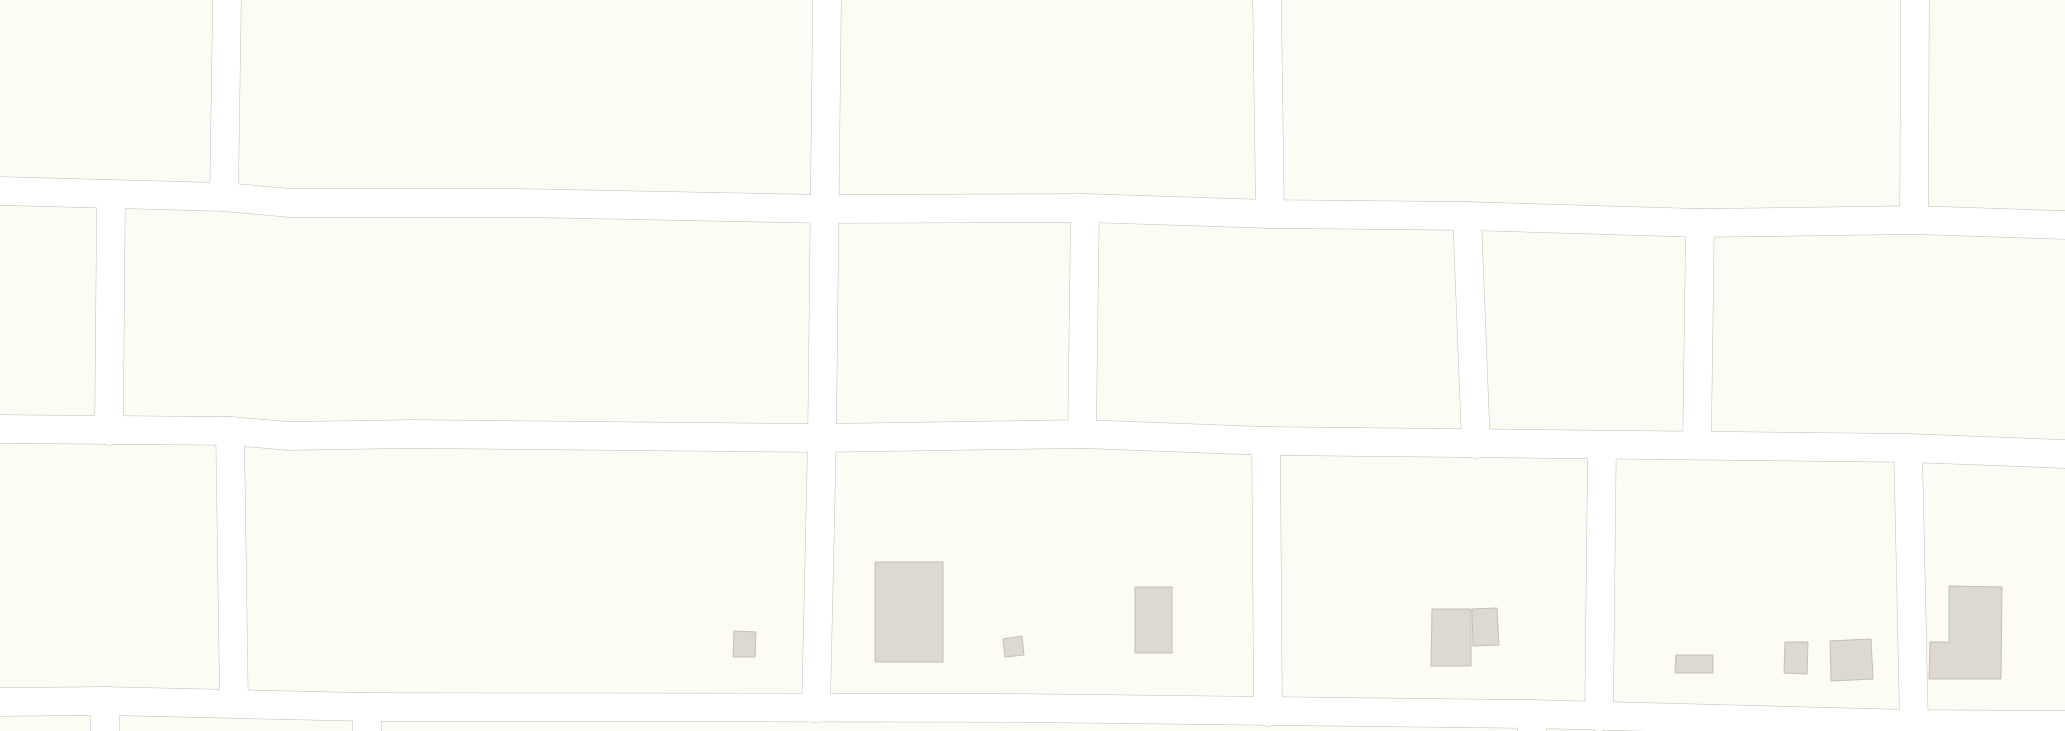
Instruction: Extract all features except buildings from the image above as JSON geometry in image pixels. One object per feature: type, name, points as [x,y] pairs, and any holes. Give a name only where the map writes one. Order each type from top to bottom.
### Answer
[{"type":"street","points":[[224,197],[227,0]]},
{"type":"street","points":[[816,708],[822,438],[827,0]]},
{"type":"street","points":[[1267,0],[1270,214]]},
{"type":"street","points":[[1914,220],[1915,0]]},
{"type":"street","points":[[0,191],[224,197],[290,203],[502,202],[825,209],[1085,208],[1270,214],[1468,216],[1700,222],[1914,220],[2065,225]]},
{"type":"street","points":[[110,431],[111,194]]},
{"type":"street","points":[[1082,434],[1085,208]]},
{"type":"street","points":[[1468,216],[1476,444]]},
{"type":"street","points":[[1696,445],[1700,222]]},
{"type":"street","points":[[0,429],[230,431],[288,436],[413,434],[822,438],[1082,434],[1266,441],[1908,448],[2065,454]]},
{"type":"street","points":[[230,431],[234,703]]},
{"type":"street","points":[[1266,441],[1268,712]]},
{"type":"street","points":[[1599,717],[1602,446]]},
{"type":"street","points":[[1908,448],[1914,724]]},
{"type":"street","points":[[104,731],[105,701]]},
{"type":"street","points":[[0,702],[234,703],[367,719],[816,708],[1022,720],[1268,712],[1532,723],[1599,717],[1914,724],[2065,725]]}]
